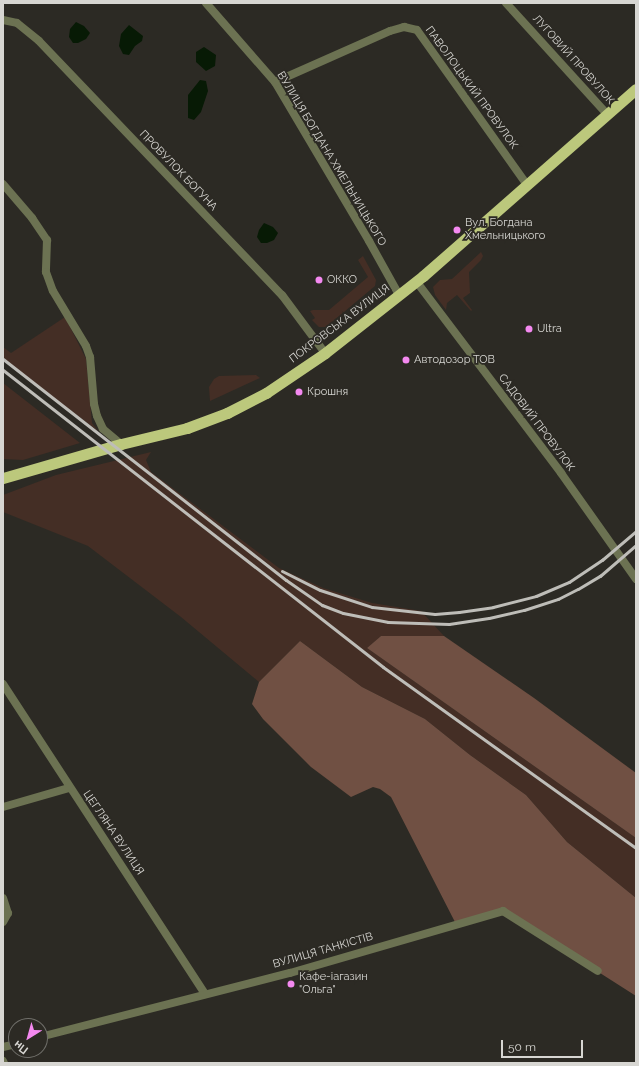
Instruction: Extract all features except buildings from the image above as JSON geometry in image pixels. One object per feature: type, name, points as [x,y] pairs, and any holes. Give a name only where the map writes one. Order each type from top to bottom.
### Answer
[{"type":"highway","name":"ПОКРОВСЬКА ВУЛИЦЯ","points":[[3,478],[121,444],[187,428],[227,413],[266,393],[325,353],[399,295],[528,185],[636,89]]},
{"type":"street","name":"ВУЛИЦЯ БОГДАНА ХМЕЛЬНИЦЬКОГО","points":[[206,3],[275,82],[369,241],[399,295]]},
{"type":"street","name":"ЛУГОВИЙ ПРОВУЛОК","points":[[506,3],[608,115]]},
{"type":"street","name":"ПРОВУЛОК БОГУНА","points":[[3,20],[18,23],[39,41],[282,295],[325,353]]},
{"type":"street","name":"ПАВОЛОЦЬКИЙ ПРОВУЛОК","points":[[275,82],[390,31],[404,27],[417,30],[528,185]]},
{"type":"street","points":[[3,184],[32,218],[47,240],[46,272],[53,291],[86,346],[90,357],[94,404],[97,416],[103,429],[121,444]]},
{"type":"street","name":"САДОВИЙ ПРОВУЛОК","points":[[416,281],[561,473],[636,579]]},
{"type":"street","name":"ЦЕГЛЯНА ВУЛИЦЯ","points":[[3,684],[69,788],[205,994]]},
{"type":"street","points":[[3,807],[69,788]]},
{"type":"street","points":[[3,898],[8,913],[3,922]]},
{"type":"street","name":"ВУЛИЦЯ ТАНКІСТІВ","points":[[48,1035],[290,973],[503,911],[598,971]]},
{"type":"shaded area","points":[[76,22],[84,26],[90,33],[86,39],[78,43],[73,43],[69,37],[70,29]]},
{"type":"shaded area","points":[[129,25],[143,36],[142,41],[135,46],[129,55],[123,54],[119,46],[121,34]]},
{"type":"shaded area","points":[[204,47],[216,55],[215,66],[206,71],[196,62],[196,52]]},
{"type":"shaded area","points":[[200,80],[206,81],[208,91],[201,112],[194,120],[188,118],[188,95]]},
{"type":"shaded area","points":[[264,223],[273,227],[278,233],[274,240],[267,243],[261,243],[257,237],[259,230]]},
{"type":"shaded area","points":[[481,252],[483,256],[481,260],[469,272],[470,293],[463,298],[472,310],[471,311],[457,295],[447,303],[446,310],[435,295],[433,287],[440,280],[452,279]]},
{"type":"shaded area","points":[[363,256],[376,280],[375,286],[326,327],[319,327],[312,320],[315,318],[310,311],[329,310],[368,277],[358,260]]},
{"type":"shaded area","points":[[65,317],[86,359],[92,423],[98,431],[3,359],[3,347],[11,353]]},
{"type":"shaded area","points":[[256,375],[260,378],[210,401],[209,387],[214,379],[219,376]]},
{"type":"shaded area","points":[[3,383],[80,443],[23,460],[3,459]]},
{"type":"shaded area","points":[[151,452],[146,460],[151,472],[279,568],[323,588],[372,603],[421,611],[444,636],[381,636],[367,648],[636,838],[636,898],[567,842],[526,795],[470,755],[425,719],[362,687],[300,641],[259,682],[181,617],[88,546],[3,512],[3,495],[56,475]]},
{"type":"shaded area","points":[[381,636],[444,636],[534,698],[636,773],[636,838],[367,648]]},
{"type":"shaded area","points":[[300,641],[362,687],[425,719],[470,755],[526,795],[567,842],[636,898],[636,996],[503,911],[456,924],[391,797],[380,789],[373,787],[351,797],[311,767],[263,719],[252,704],[259,682]]},
{"type":"railway","points":[[3,359],[286,580],[322,605],[343,613],[388,622],[449,624],[489,618],[524,610],[558,599],[578,589],[600,576],[636,545]]},
{"type":"railway","points":[[3,370],[383,667],[636,848]]},
{"type":"railway","points":[[282,571],[320,590],[372,607],[435,614],[459,612],[493,607],[536,596],[569,582],[602,560],[636,531]]},
{"type":"place","name":"Вул. Богдана Хмельницького","points":[[457,230]]},
{"type":"place","name":"ОККО","points":[[319,280]]},
{"type":"place","name":"Ultra","points":[[529,329]]},
{"type":"place","name":"Автодозор ТОВ","points":[[406,360]]},
{"type":"place","name":"Крошня","points":[[299,392]]},
{"type":"place","name":"Кафе-іагазин \"Ольга\"","points":[[291,984]]}]
